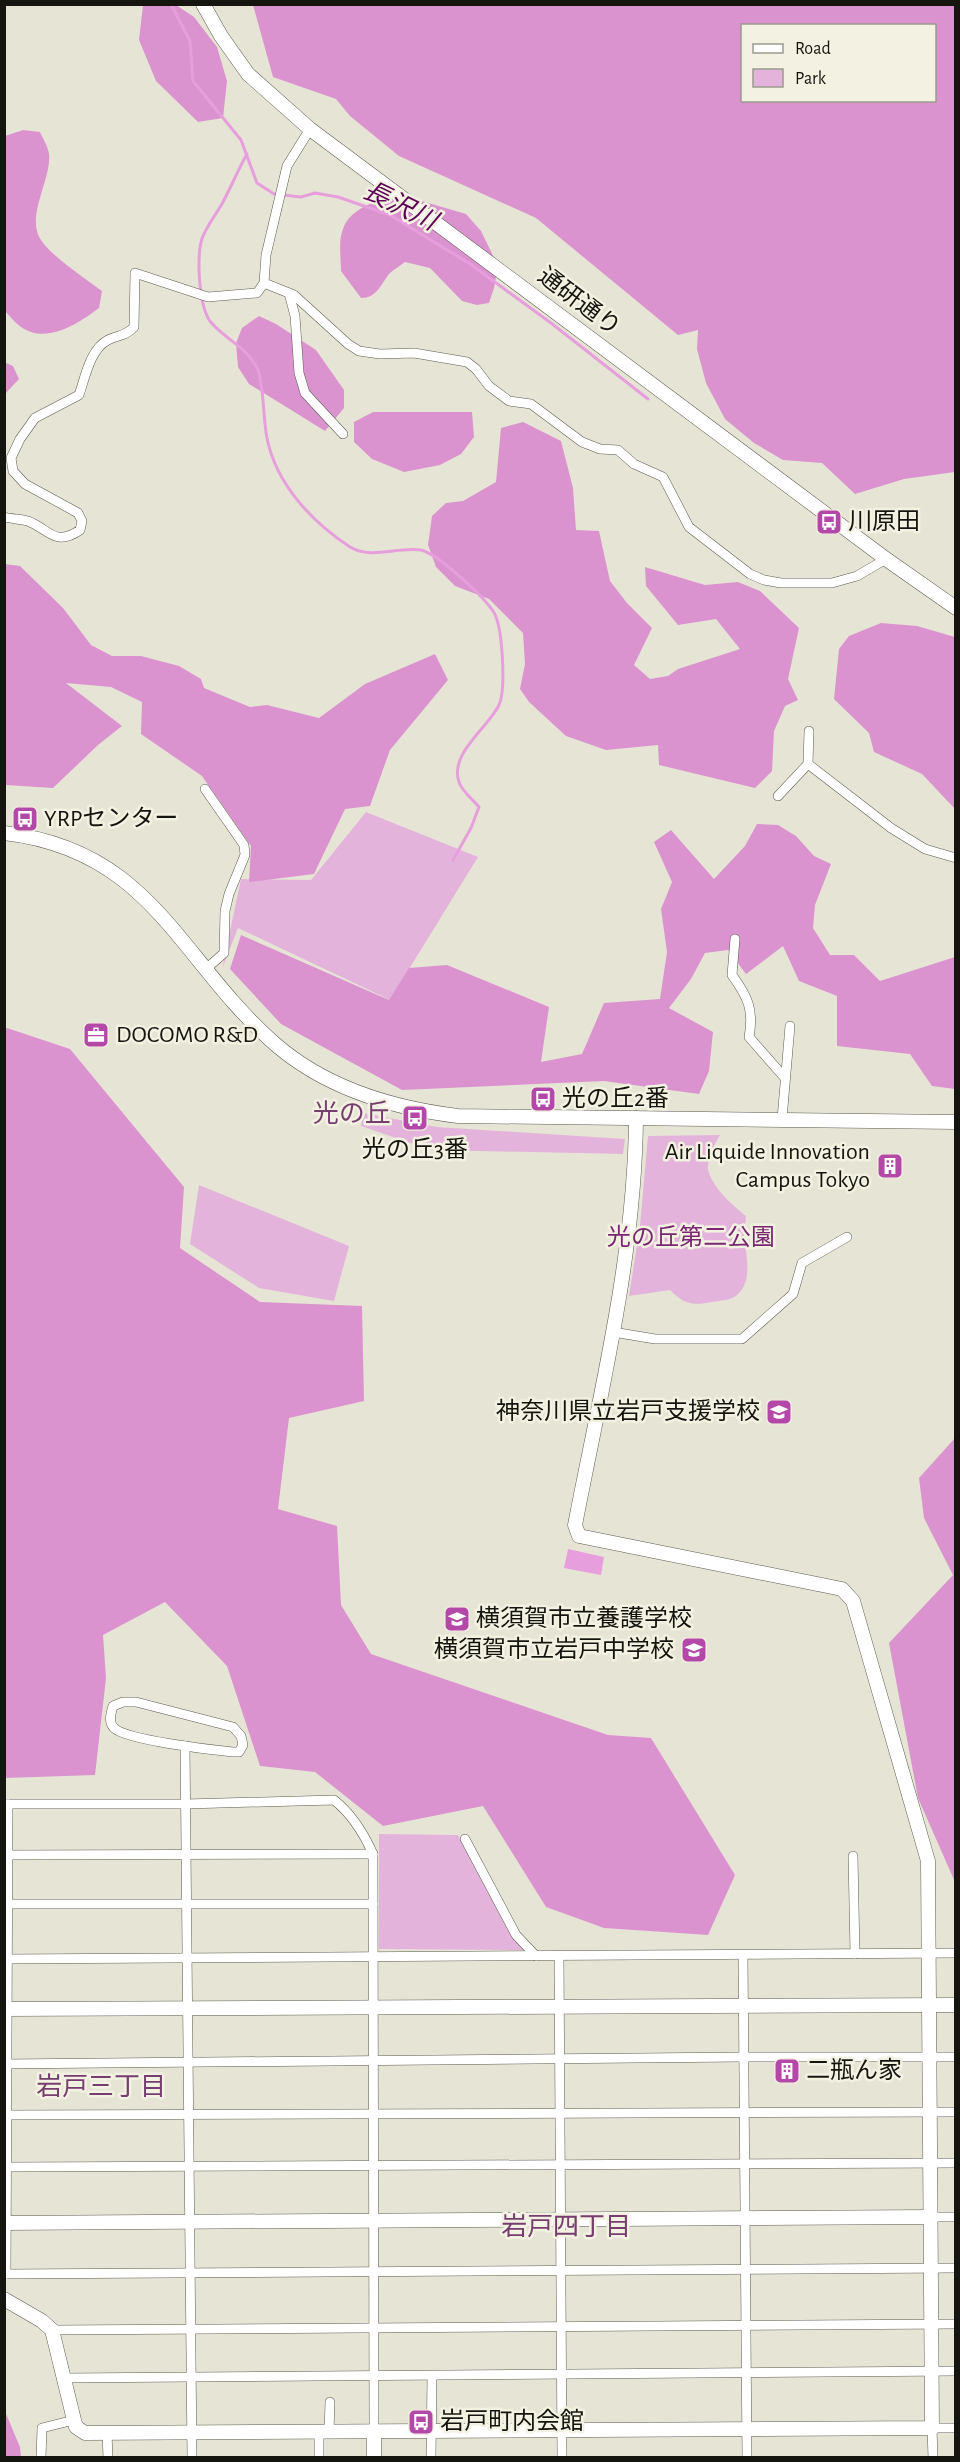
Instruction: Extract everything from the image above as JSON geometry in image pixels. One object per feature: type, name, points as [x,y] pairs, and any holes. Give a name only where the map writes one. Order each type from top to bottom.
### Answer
[{"type":"street","name":"通研通り","points":[[203,4],[221,36],[248,74],[310,129],[886,559],[956,608]]},
{"type":"street","points":[[4,517],[27,521],[58,538],[71,536],[80,530],[82,521],[78,513],[25,484],[13,471],[11,458],[20,439],[35,418],[79,395],[84,377],[102,344],[128,334],[134,327],[135,273],[208,297],[257,292],[264,283],[266,255],[287,166],[310,129]]},
{"type":"street","points":[[264,283],[289,293],[307,306],[348,344],[360,351],[380,354],[414,353],[467,362],[476,369],[489,386],[509,401],[531,404],[582,442],[600,449],[618,450],[634,464],[663,477],[689,527],[750,574],[780,583],[832,583],[856,576],[886,559]]},
{"type":"street","points":[[289,293],[295,316],[299,373],[305,393],[343,434]]},
{"type":"street","points":[[778,796],[808,764],[809,731]]},
{"type":"street","points":[[808,764],[891,828],[925,849],[956,858]]},
{"type":"street","points":[[205,789],[239,836],[244,845],[245,855],[225,911],[224,953],[206,969]]},
{"type":"street","points":[[4,833],[32,836],[54,842],[95,860],[114,873],[135,888],[156,909],[240,1009],[276,1045],[334,1083],[381,1102],[423,1112],[458,1116],[956,1122]]},
{"type":"street","points":[[735,939],[732,975],[744,991],[752,1018],[749,1037],[785,1078]]},
{"type":"street","points":[[782,1119],[790,1026]]},
{"type":"street","points":[[636,1118],[636,1157],[631,1211],[613,1332],[575,1525],[579,1536],[842,1589],[853,1601],[928,1862],[933,2457]]},
{"type":"street","points":[[613,1332],[655,1339],[742,1339],[793,1294],[802,1263],[847,1237]]},
{"type":"street","points":[[123,1702],[136,1702],[233,1727],[241,1736],[243,1745],[239,1752],[185,1746],[115,1730],[111,1725],[110,1716],[113,1706],[123,1702]]},
{"type":"street","points":[[185,1746],[192,2457]]},
{"type":"street","points":[[374,2457],[374,2272],[374,2220],[374,2166],[374,2114],[374,2060],[374,2007],[374,1957],[374,1904],[374,1854],[365,1836],[342,1806],[334,1800],[186,1804],[6,1804],[5,2274],[374,2272],[561,2271],[745,2270],[956,2268]]},
{"type":"street","points":[[465,1839],[516,1935],[536,1956]]},
{"type":"street","points":[[6,1854],[374,1854]]},
{"type":"street","points":[[853,1857],[855,1954]]},
{"type":"street","points":[[6,1904],[374,1904]]},
{"type":"street","points":[[6,1959],[956,1953]]},
{"type":"street","points":[[743,1955],[747,2457]]},
{"type":"street","points":[[559,1956],[562,2457]]},
{"type":"street","points":[[6,2009],[956,2005]]},
{"type":"street","points":[[6,2064],[560,2058],[956,2057]]},
{"type":"street","points":[[6,2115],[956,2112]]},
{"type":"street","points":[[5,2168],[956,2163]]},
{"type":"street","points":[[5,2223],[956,2217]]},
{"type":"street","points":[[6,2303],[42,2321],[52,2330],[74,2420],[80,2431],[107,2433],[956,2428]]},
{"type":"street","points":[[52,2330],[956,2324]]},
{"type":"street","points":[[65,2378],[956,2371]]},
{"type":"street","points":[[431,2457],[432,2376]]},
{"type":"street","points":[[319,2457],[330,2402]]},
{"type":"street","points":[[41,2457],[42,2428],[74,2420]]},
{"type":"street","points":[[107,2433],[108,2457]]},
{"type":"green space","points":[[366,812],[478,857],[390,1000],[238,928],[222,969],[241,879],[311,880]]},
{"type":"green space","points":[[363,1113],[437,1127],[625,1139],[623,1154],[431,1150],[361,1126]]},
{"type":"green space","name":"光の丘第二公園","points":[[720,1135],[710,1156],[708,1169],[718,1189],[746,1216],[744,1235],[747,1273],[743,1288],[736,1296],[729,1299],[699,1304],[684,1301],[670,1290],[629,1296],[640,1226],[648,1136]]},
{"type":"green space","points":[[199,1185],[349,1246],[334,1301],[259,1288],[190,1244]]},
{"type":"green space","points":[[379,1834],[458,1835],[515,1939],[525,1950],[379,1949]]},
{"type":"shaded area","points":[[143,5],[176,5],[194,17],[217,47],[227,81],[223,118],[198,122],[156,81],[139,40]]},
{"type":"shaded area","points":[[253,5],[955,5],[955,472],[904,479],[855,494],[822,463],[783,460],[754,443],[725,419],[706,383],[697,349],[698,330],[678,335],[536,218],[399,156],[350,116],[336,99],[273,77]]},
{"type":"shaded area","points":[[23,130],[40,132],[49,154],[47,175],[37,209],[37,231],[41,240],[60,260],[102,291],[99,308],[82,320],[52,333],[31,332],[19,325],[5,311],[5,136]]},
{"type":"shaded area","points":[[401,195],[466,214],[481,231],[498,266],[489,303],[477,305],[462,301],[430,268],[405,262],[389,274],[375,293],[361,298],[341,271],[341,234],[347,221],[359,210],[367,205]]},
{"type":"shaded area","points":[[259,316],[276,324],[316,350],[344,390],[344,408],[325,431],[249,384],[238,367],[236,343],[242,328]]},
{"type":"shaded area","points":[[4,362],[13,366],[19,379],[5,394]]},
{"type":"shaded area","points":[[373,412],[472,412],[474,437],[461,454],[440,465],[404,472],[372,459],[354,442],[354,422]]},
{"type":"shaded area","points":[[523,422],[561,441],[573,488],[576,530],[599,531],[610,581],[627,603],[652,628],[634,665],[650,679],[668,676],[678,669],[740,649],[716,619],[678,625],[646,586],[645,567],[705,585],[738,582],[760,591],[799,628],[788,679],[798,700],[785,706],[774,731],[772,771],[755,788],[659,765],[658,745],[606,750],[566,736],[529,702],[520,689],[525,664],[523,633],[489,599],[455,586],[436,567],[428,545],[432,516],[446,503],[463,501],[496,482],[501,428]]},
{"type":"shaded area","points":[[5,564],[20,566],[63,608],[91,645],[112,656],[141,656],[179,666],[201,679],[204,688],[250,707],[267,705],[319,718],[365,684],[435,654],[448,680],[390,750],[370,806],[345,809],[314,874],[249,882],[251,846],[202,776],[141,734],[142,702],[111,687],[66,683],[122,726],[98,745],[53,788],[5,785]]},
{"type":"shaded area","points":[[881,623],[917,626],[955,637],[955,809],[922,774],[874,752],[869,733],[834,699],[839,649],[849,636]]},
{"type":"shaded area","points":[[757,824],[778,825],[796,836],[814,856],[831,864],[815,905],[813,928],[830,955],[854,955],[880,981],[955,957],[955,1089],[932,1086],[910,1054],[837,1046],[837,996],[799,981],[783,946],[746,974],[728,950],[705,953],[691,979],[669,1008],[713,1032],[709,1071],[699,1094],[604,1081],[402,1090],[281,1024],[230,969],[241,935],[389,1000],[409,968],[447,965],[549,1007],[541,1062],[582,1054],[604,1003],[660,999],[667,952],[661,909],[672,882],[654,842],[671,830],[714,879],[745,846]]},
{"type":"shaded area","points":[[7,1028],[70,1049],[184,1187],[180,1248],[260,1302],[362,1306],[364,1401],[289,1418],[278,1509],[337,1526],[341,1605],[371,1654],[608,1735],[651,1738],[735,1875],[708,1935],[604,1928],[546,1907],[483,1806],[383,1826],[315,1772],[260,1766],[227,1666],[165,1602],[103,1635],[106,1678],[95,1775],[5,1778],[4,1030]]},
{"type":"shaded area","points":[[955,1438],[955,1882],[918,1798],[889,1643],[953,1575],[924,1518],[919,1478]]},
{"type":"shaded area","points":[[568,1549],[604,1557],[601,1575],[564,1568]]},
{"type":"shaded area","points":[[4,2409],[20,2447],[21,2457],[5,2457]]},
{"type":"waterway","name":"長沢川","points":[[171,4],[190,41],[193,81],[241,140],[257,183],[274,194],[301,197],[315,193],[338,197],[390,215],[470,264],[551,323],[648,399]]},
{"type":"waterway","points":[[247,154],[201,242],[200,281],[208,318],[218,330],[247,354],[258,370],[267,438],[278,471],[309,514],[350,547],[358,551],[376,553],[412,549],[429,553],[470,586],[488,604],[496,618],[502,658],[501,697],[494,713],[465,751],[457,771],[460,785],[479,807],[471,828],[453,860]]},
{"type":"place","name":"川原田","points":[[829,522]]},
{"type":"place","name":"YRPセンター","points":[[25,819]]},
{"type":"place","name":"DOCOMO R&D","points":[[96,1035]]},
{"type":"place","name":"光の丘2番","points":[[543,1099]]},
{"type":"place","name":"光の丘3番","points":[[415,1118]]},
{"type":"place","name":"Air Liquide Innovation Campus Tokyo","points":[[890,1166]]},
{"type":"place","name":"神奈川県立岩戸支援学校","points":[[779,1412]]},
{"type":"place","name":"横須賀市立養護学校","points":[[457,1619]]},
{"type":"place","name":"横須賀市立岩戸中学校","points":[[694,1650]]},
{"type":"place","name":"二瓶ん家","points":[[787,2071]]},
{"type":"place","name":"岩戸町内会館","points":[[421,2422]]},
{"type":"district","name":"光の丘","points":[[352,1114]]},
{"type":"district","name":"岩戸三丁目","points":[[101,2087]]},
{"type":"district","name":"岩戸四丁目","points":[[566,2227]]}]
